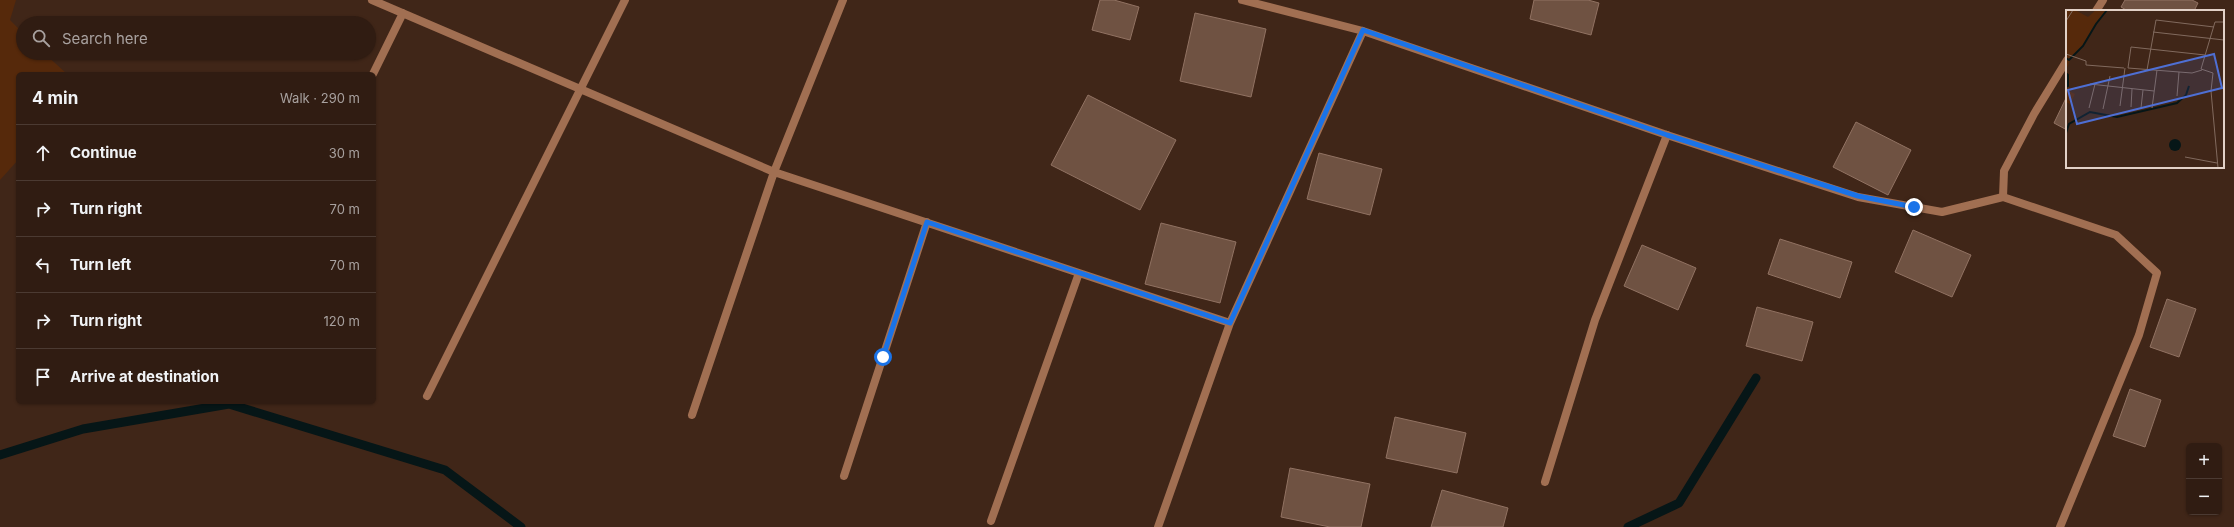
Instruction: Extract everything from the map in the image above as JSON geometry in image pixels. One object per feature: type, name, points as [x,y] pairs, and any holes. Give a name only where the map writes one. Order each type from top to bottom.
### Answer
[{"type":"street","points":[[372,0],[774,172],[1230,323]]},
{"type":"street","points":[[427,396],[625,0]]},
{"type":"street","points":[[692,415],[774,172],[842,0]]},
{"type":"street","points":[[1242,0],[1363,30],[1667,135],[1858,196],[1942,212],[2003,197],[2116,235],[2157,273],[2139,335],[2060,527]]},
{"type":"street","points":[[2097,10],[2103,0]]},
{"type":"street","points":[[374,72],[403,13]]},
{"type":"street","points":[[1158,527],[1230,323],[1363,30]]},
{"type":"street","points":[[2003,197],[2004,171],[2034,114],[2066,62]]},
{"type":"street","points":[[1545,482],[1595,320],[1667,135]]},
{"type":"street","points":[[844,476],[927,222]]},
{"type":"street","points":[[991,521],[1079,273]]},
{"type":"shaded area","points":[[0,0],[16,0],[10,20],[16,26],[16,60],[52,60],[65,72],[16,72],[16,162],[0,180]]},
{"type":"building","points":[[1100,0],[1114,0],[1139,7],[1130,40],[1092,30]]},
{"type":"building","points":[[1534,0],[1588,0],[1599,3],[1591,35],[1530,19]]},
{"type":"building","points":[[2125,0],[2192,0],[2198,3],[2194,10],[2126,10],[2121,7]]},
{"type":"building","points":[[1195,13],[1266,29],[1251,97],[1180,81]]},
{"type":"building","points":[[1088,95],[1176,140],[1140,210],[1051,165]]},
{"type":"building","points":[[2066,98],[2066,129],[2054,123]]},
{"type":"building","points":[[1856,122],[1911,150],[1888,195],[1833,167]]},
{"type":"building","points":[[1319,153],[1382,169],[1370,215],[1307,199]]},
{"type":"building","points":[[1161,223],[1236,242],[1220,303],[1145,284]]},
{"type":"building","points":[[1913,230],[1971,255],[1952,297],[1895,272]]},
{"type":"building","points":[[1780,239],[1852,262],[1840,298],[1768,274]]},
{"type":"building","points":[[1642,245],[1696,268],[1678,310],[1624,286]]},
{"type":"building","points":[[2167,299],[2196,309],[2179,357],[2150,347]]},
{"type":"building","points":[[1757,307],[1813,322],[1802,361],[1746,346]]},
{"type":"building","points":[[2130,389],[2161,400],[2145,447],[2113,436]]},
{"type":"building","points":[[1395,417],[1466,433],[1457,473],[1386,458]]},
{"type":"building","points":[[1290,468],[1370,484],[1361,527],[1330,527],[1281,517]]},
{"type":"building","points":[[1442,490],[1508,508],[1503,527],[1431,527]]},
{"type":"waterway","points":[[1628,527],[1679,503],[1756,378]]},
{"type":"waterway","points":[[0,455],[83,429],[229,404],[445,470],[521,527]]},
{"type":"route","points":[[883,357],[927,222],[1230,323],[1363,30],[1667,135],[1858,196],[1914,207]]}]
